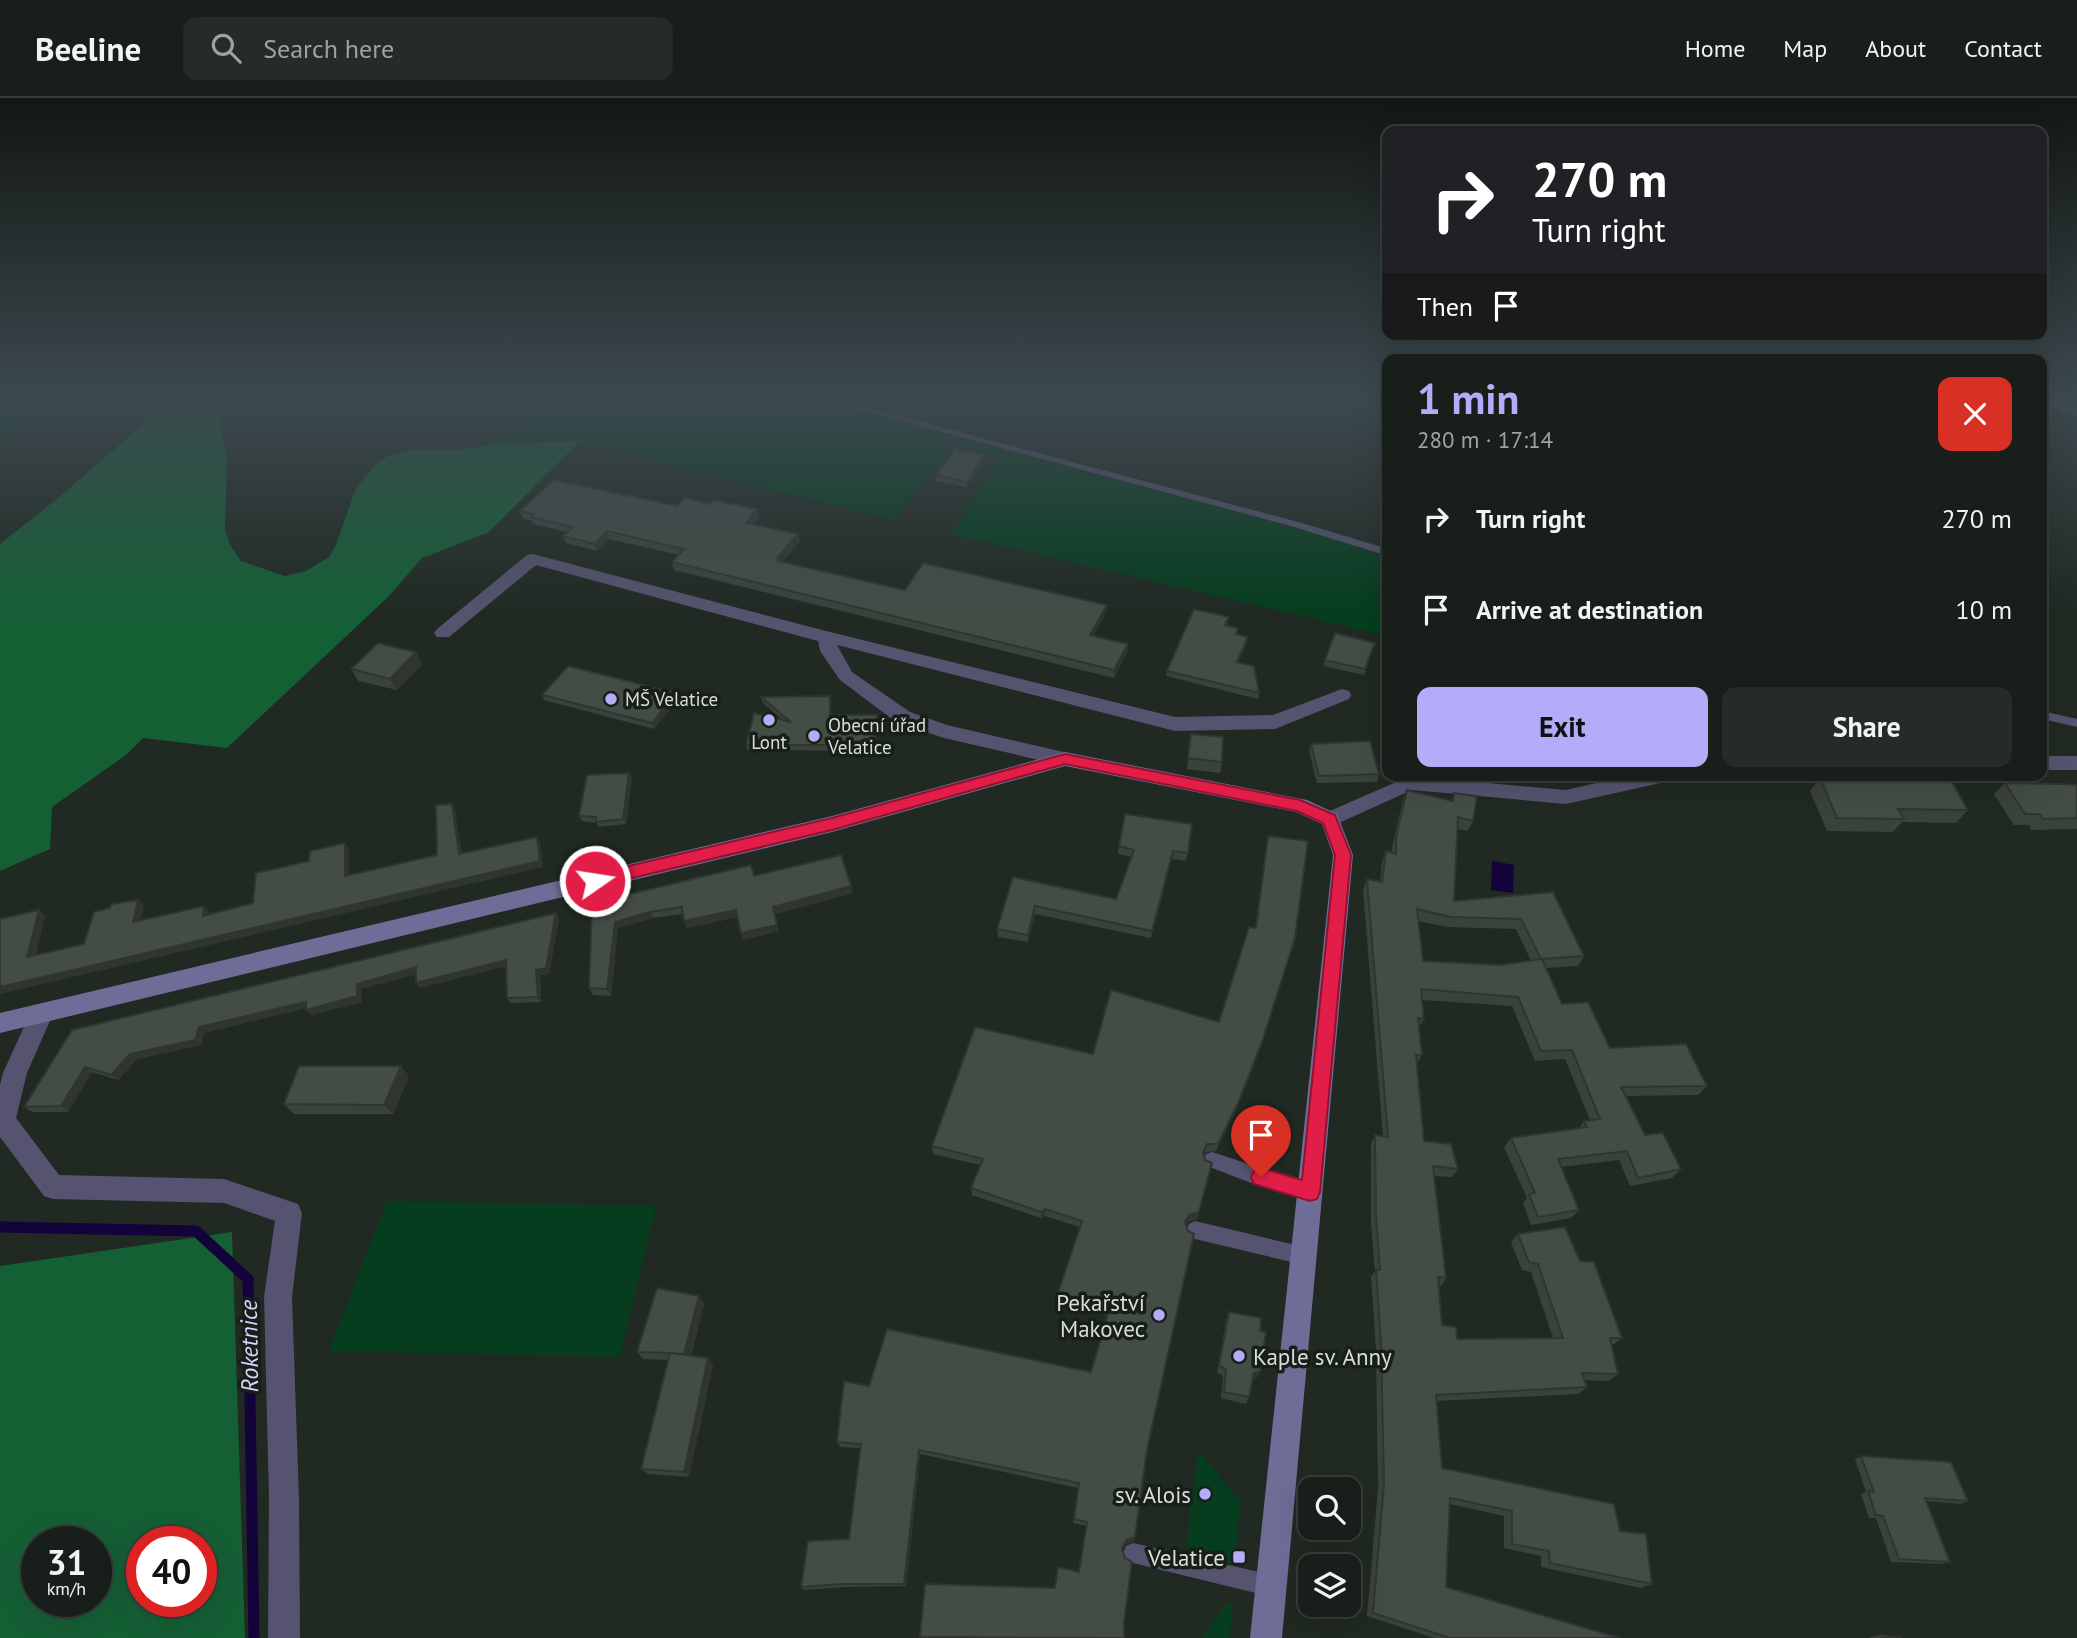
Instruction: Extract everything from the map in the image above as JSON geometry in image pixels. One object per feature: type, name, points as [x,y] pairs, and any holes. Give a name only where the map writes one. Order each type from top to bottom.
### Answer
[{"type":"street","points":[[443,633],[533,559],[826,637],[1174,724],[1275,722],[1342,695]]},
{"type":"street","points":[[826,637],[841,680],[903,717],[957,735],[1300,806],[1330,819],[1343,855],[1266,1638]]},
{"type":"street","points":[[0,1023],[832,824],[1065,759]]},
{"type":"street","points":[[2047,762],[2077,763]]},
{"type":"street","points":[[1330,819],[1409,783],[1566,797],[1638,781]]},
{"type":"street","points":[[41,1014],[15,1073],[3,1121],[53,1186],[224,1191],[289,1213],[278,1297],[284,1498],[284,1638]]},
{"type":"lane","points":[[1088,470],[1382,551]]},
{"type":"lane","points":[[2047,716],[2077,723]]},
{"type":"lane","points":[[1212,1160],[1310,1192]]},
{"type":"lane","points":[[1195,1230],[1278,1252],[1304,1256]]},
{"type":"lane","points":[[1133,1553],[1272,1586]]},
{"type":"green space","points":[[90,470],[227,470],[225,529],[230,545],[241,561],[285,576],[306,571],[329,557],[336,545],[356,488],[371,470],[551,470],[489,532],[422,558],[389,596],[227,748],[143,738],[126,755],[52,807],[50,849],[0,871],[0,544]]},
{"type":"green space","points":[[695,470],[932,470],[895,520]]},
{"type":"green space","points":[[991,470],[1077,470],[1347,542],[1382,557],[1382,635],[951,534]]},
{"type":"green space","points":[[387,1201],[656,1206],[620,1357],[329,1351]]},
{"type":"green space","points":[[232,1232],[245,1638],[0,1638],[0,1266]]},
{"type":"green space","points":[[1198,1450],[1241,1502],[1234,1564],[1188,1554],[1188,1532]]},
{"type":"green space","points":[[1226,1603],[1233,1605],[1229,1638],[1202,1638]]},
{"type":"shaded area","points":[[1492,861],[1514,865],[1513,893],[1491,890]]},
{"type":"building","points":[[940,470],[974,470],[966,482],[936,475]]},
{"type":"building","points":[[554,480],[677,506],[685,498],[710,504],[713,500],[757,509],[746,523],[798,534],[777,558],[780,559],[778,561],[905,590],[923,563],[1107,605],[1090,635],[1128,644],[1114,670],[672,562],[684,549],[607,531],[595,544],[563,536],[573,527],[531,517],[534,514],[520,511]]},
{"type":"building","points":[[1194,609],[1229,617],[1225,625],[1238,628],[1236,634],[1248,637],[1237,662],[1254,666],[1259,693],[1167,671]]},
{"type":"building","points":[[1335,633],[1375,643],[1365,669],[1325,660]]},
{"type":"building","points":[[378,643],[416,652],[390,679],[351,669]]},
{"type":"building","name":"MŠ Velatice","points":[[568,666],[676,693],[652,723],[542,695]]},
{"type":"building","name":"Obecní úřad Velatice","points":[[830,696],[830,715],[877,715],[873,745],[746,745],[754,713],[791,722],[761,697]]},
{"type":"building","points":[[1191,734],[1223,737],[1222,762],[1188,758]]},
{"type":"building","points":[[1370,741],[1379,774],[1319,776],[1311,744]]},
{"type":"building","points":[[629,773],[623,819],[596,822],[596,817],[579,816],[587,775]]},
{"type":"building","points":[[1821,781],[1952,781],[1968,810],[1898,809],[1904,819],[1837,818]]},
{"type":"building","points":[[2005,783],[2077,785],[2077,818],[2043,819],[2040,814],[2025,814]]},
{"type":"building","points":[[1407,790],[1453,801],[1454,793],[1477,796],[1473,821],[1458,817],[1454,901],[1553,892],[1584,956],[1542,959],[1562,1004],[1588,1002],[1610,1048],[1686,1044],[1707,1086],[1621,1087],[1645,1135],[1663,1133],[1681,1169],[1638,1178],[1627,1151],[1558,1159],[1579,1210],[1538,1217],[1529,1194],[1535,1193],[1511,1138],[1587,1127],[1584,1121],[1600,1119],[1572,1050],[1541,1051],[1518,997],[1421,989],[1424,1019],[1418,1018],[1422,1055],[1416,1055],[1424,1141],[1451,1144],[1458,1169],[1433,1166],[1446,1278],[1438,1277],[1442,1325],[1456,1327],[1457,1339],[1563,1338],[1538,1264],[1529,1262],[1518,1234],[1565,1227],[1580,1261],[1594,1262],[1622,1338],[1610,1338],[1618,1374],[1582,1373],[1587,1387],[1436,1395],[1442,1468],[1614,1504],[1620,1531],[1646,1534],[1652,1584],[1550,1563],[1549,1551],[1512,1544],[1512,1511],[1450,1498],[1446,1587],[1620,1638],[1450,1638],[1373,1613],[1384,1484],[1381,1342],[1376,1270],[1380,1270],[1375,1135],[1388,1137],[1367,879],[1382,882],[1386,851],[1396,854],[1396,837]],"holes":[[[1417,909],[1451,917],[1521,919],[1541,959],[1500,965],[1423,961]]]},
{"type":"building","points":[[452,804],[459,854],[537,837],[540,861],[0,987],[0,919],[39,910],[27,957],[84,944],[94,912],[110,908],[111,904],[138,900],[133,922],[204,906],[203,916],[253,903],[256,873],[309,861],[310,851],[345,843],[345,876],[437,855],[436,805]]},
{"type":"building","points":[[1125,814],[1192,824],[1188,853],[1173,851],[1152,931],[1035,906],[1028,935],[997,929],[1013,877],[1116,899],[1134,850],[1119,846]]},
{"type":"building","points":[[1268,836],[1308,841],[1295,938],[1263,1039],[1239,1101],[1218,1144],[1207,1144],[1203,1152],[1205,1160],[1212,1163],[1199,1212],[1189,1215],[1185,1222],[1188,1231],[1194,1234],[1147,1450],[1135,1537],[1126,1540],[1122,1549],[1125,1558],[1132,1562],[1124,1638],[920,1637],[925,1584],[1055,1588],[1058,1567],[1079,1572],[1087,1522],[1074,1519],[1079,1483],[919,1450],[904,1584],[801,1587],[808,1541],[849,1539],[861,1444],[837,1442],[844,1381],[869,1386],[887,1329],[1091,1372],[1109,1311],[1057,1296],[1082,1221],[1045,1209],[1041,1212],[971,1188],[983,1159],[932,1146],[975,1027],[1093,1054],[1111,990],[1219,1022],[1249,927],[1256,928]]},
{"type":"building","points":[[841,855],[851,886],[773,907],[777,925],[741,933],[736,910],[684,921],[682,907],[650,912],[615,922],[607,989],[589,988],[592,903],[751,865],[754,876]]},
{"type":"building","points":[[556,913],[546,968],[536,970],[538,997],[507,998],[506,960],[416,983],[416,967],[357,984],[357,996],[306,1010],[306,1002],[199,1027],[195,1040],[130,1054],[111,1075],[85,1067],[61,1106],[24,1107],[72,1030]]},
{"type":"building","points":[[299,1066],[401,1066],[384,1105],[284,1104]]},
{"type":"building","points":[[657,1288],[699,1296],[684,1354],[671,1353],[708,1358],[684,1472],[641,1469],[670,1353],[637,1352]]},
{"type":"building","name":"Kaple sv. Anny","points":[[1229,1312],[1261,1318],[1260,1331],[1266,1332],[1260,1371],[1254,1373],[1249,1397],[1224,1392],[1226,1370],[1219,1365]]},
{"type":"building","points":[[1861,1456],[1951,1462],[1968,1501],[1925,1498],[1950,1562],[1899,1559],[1883,1516],[1876,1515],[1868,1491],[1874,1492]]},
{"type":"waterway","name":"Roketnice","points":[[0,1227],[196,1231],[248,1279],[254,1638]]},
{"type":"place","name":"MŠ Velatice","points":[[611,699]]},
{"type":"place","name":"Lont","points":[[769,720]]},
{"type":"place","name":"Obecní úřad Velatice","points":[[814,736]]},
{"type":"place","name":"Pekařství Makovec","points":[[1159,1315]]},
{"type":"place","name":"Kaple sv. Anny","points":[[1239,1356]]},
{"type":"place","name":"sv. Alois","points":[[1205,1494]]},
{"type":"place","name":"Velatice","points":[[1239,1557]]},
{"type":"route","points":[[595,881],[832,824],[1065,759],[1300,806],[1315,812],[1330,819],[1343,855],[1310,1192],[1261,1177]]}]
